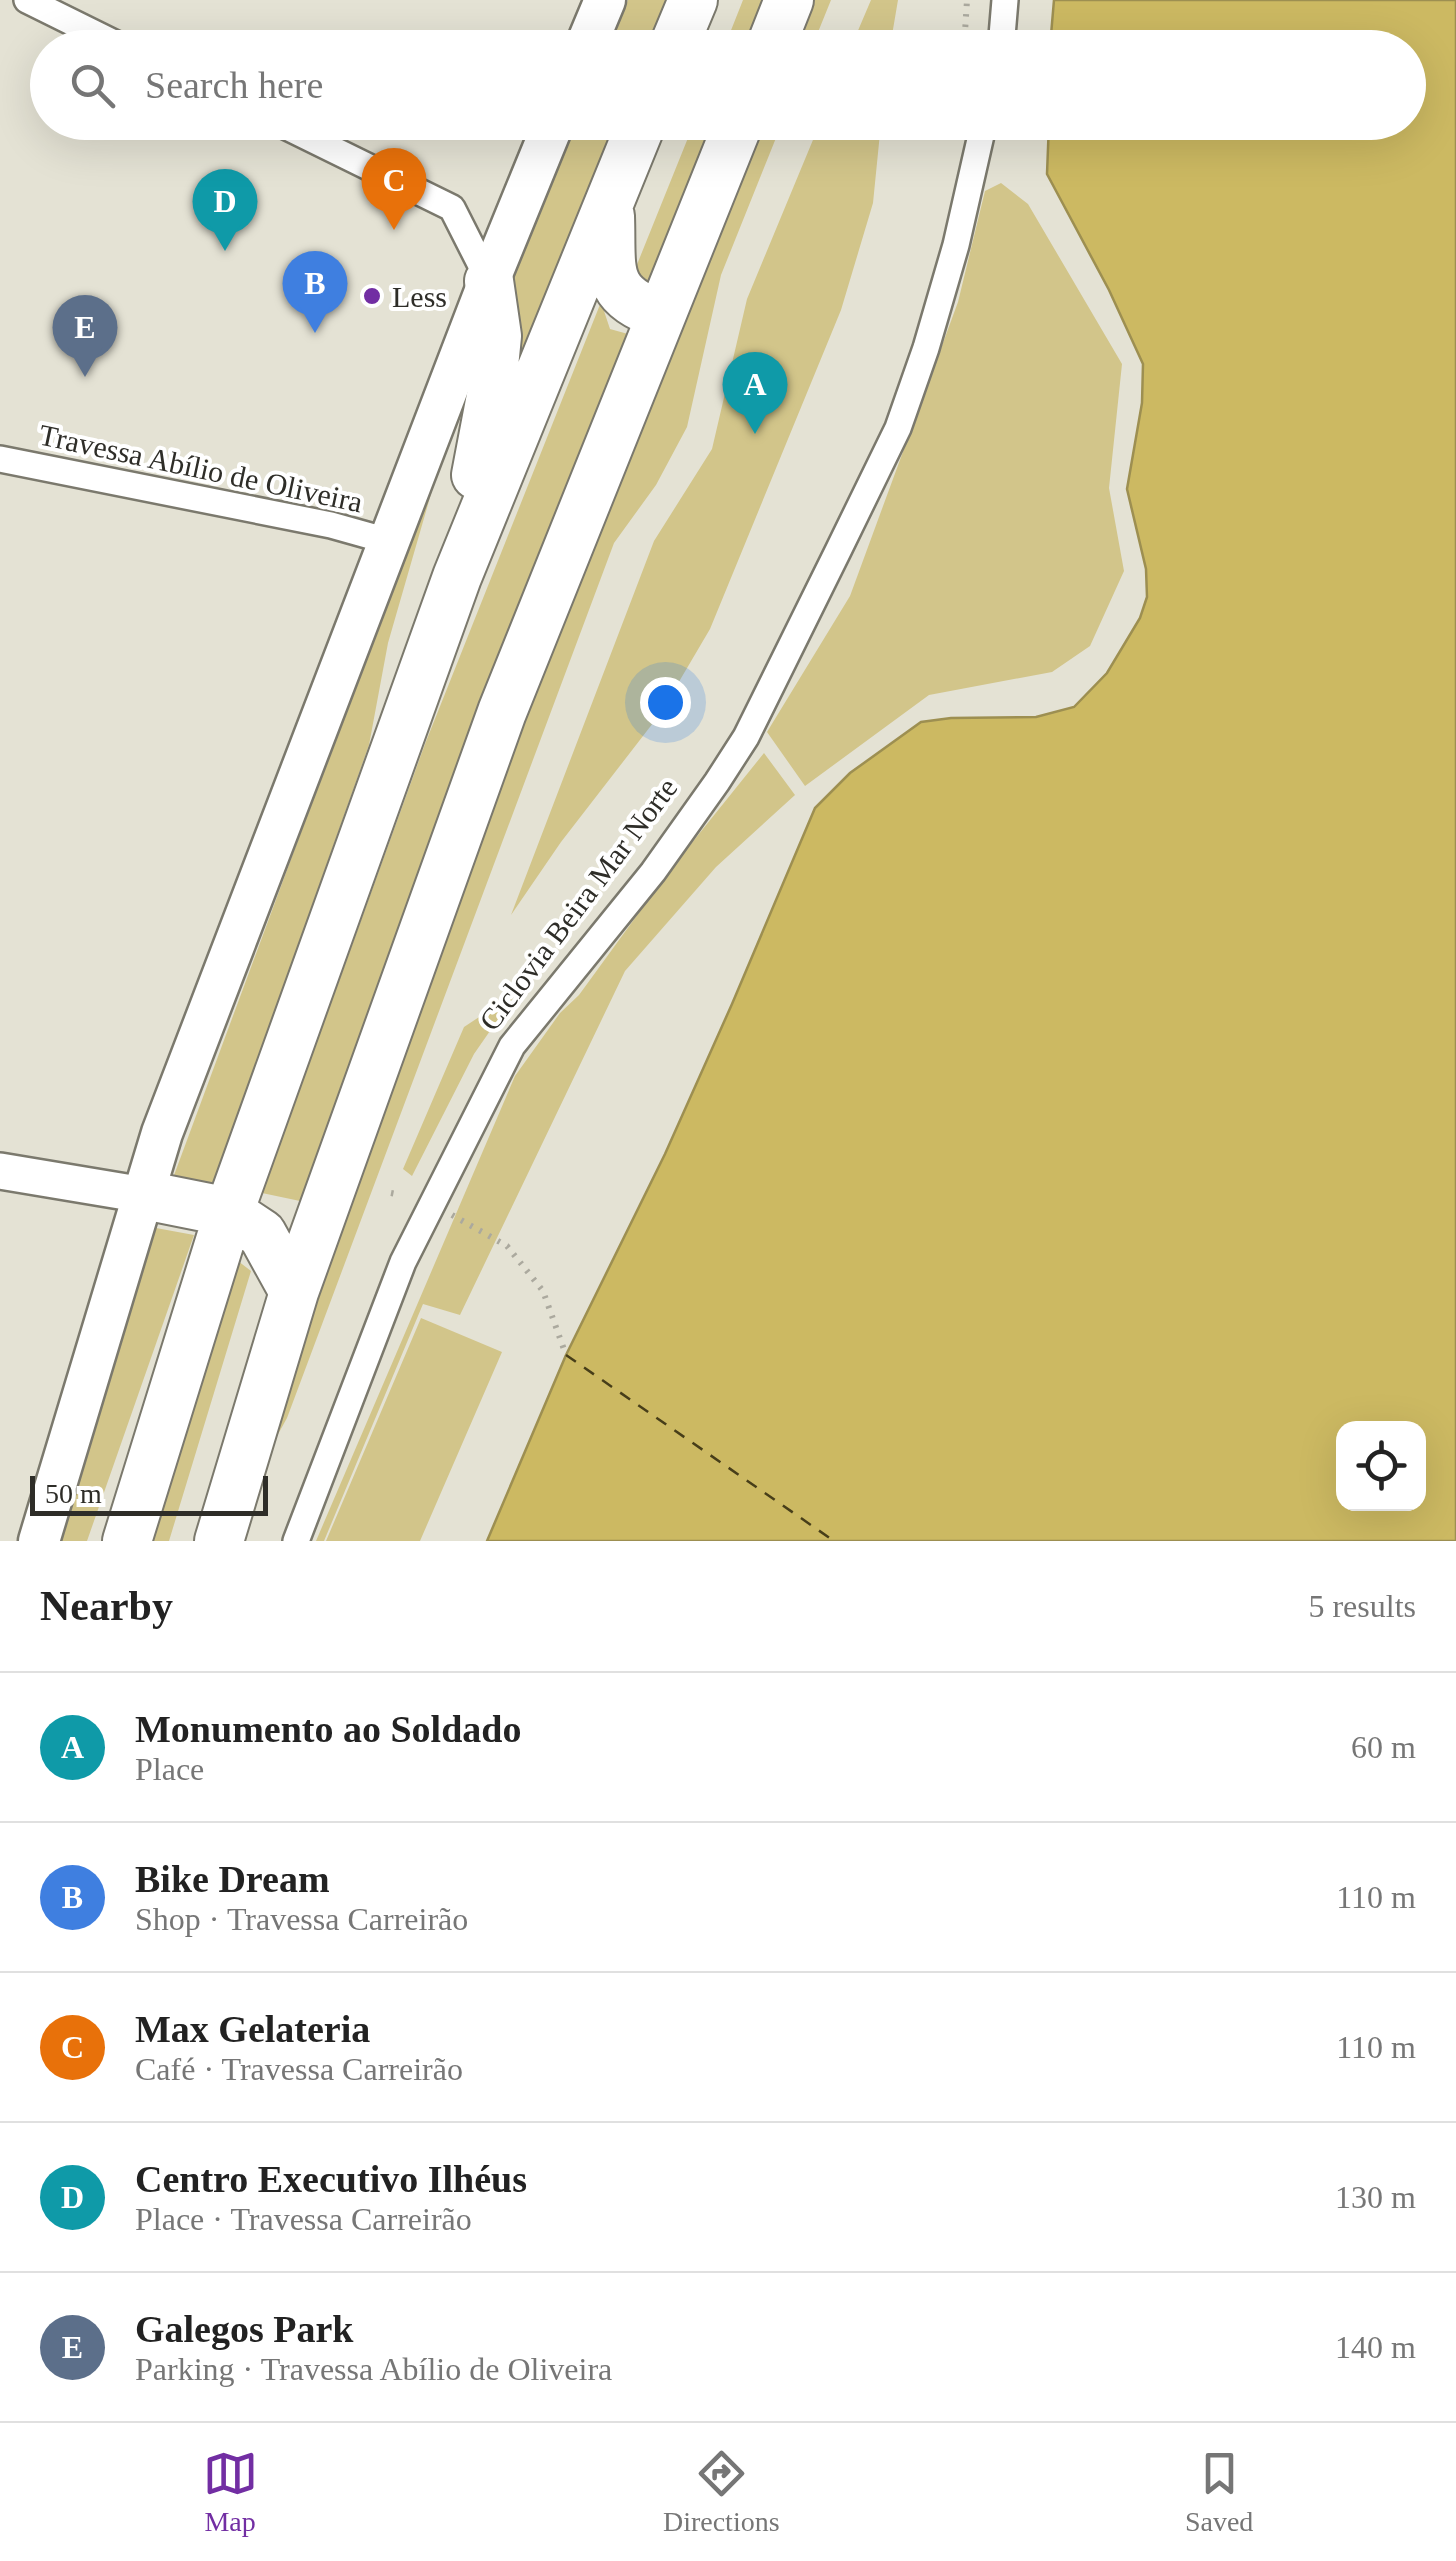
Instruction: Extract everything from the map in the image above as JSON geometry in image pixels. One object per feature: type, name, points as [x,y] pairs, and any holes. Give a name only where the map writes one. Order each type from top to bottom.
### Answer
[{"type":"highway","points":[[680,30],[693,0]]},
{"type":"highway","points":[[777,30],[789,0]]},
{"type":"highway","points":[[127,1541],[229,1212],[457,576],[635,140]]},
{"type":"highway","points":[[219,1541],[294,1292],[502,712],[732,140]]},
{"type":"highway","points":[[609,203],[612,275],[620,293],[633,306],[661,315]]},
{"type":"highway","points":[[457,576],[497,336],[489,281]]},
{"type":"highway","points":[[144,1195],[229,1212],[262,1234],[294,1292]]},
{"type":"main road","points":[[592,30],[605,0]]},
{"type":"main road","points":[[39,1541],[167,1120],[388,541],[547,140]]},
{"type":"street","points":[[27,0],[88,30]]},
{"type":"street","points":[[1002,30],[1005,0]]},
{"type":"street","points":[[314,140],[452,208],[489,281]]},
{"type":"street","points":[[296,1541],[403,1262],[512,1046],[653,872],[746,736],[898,428],[956,245],[980,140]]},
{"type":"street","name":"Travessa Abílio de Oliveira","points":[[0,459],[331,525],[388,541]]},
{"type":"street","points":[[0,1171],[144,1195]]},
{"type":"path","points":[[965,30],[966,0]]},
{"type":"path","points":[[391,1192],[401,1195]]},
{"type":"path","points":[[430,1202],[508,1246],[544,1291],[566,1355]]},
{"type":"shaded area","points":[[628,0],[671,0],[659,30],[616,30]]},
{"type":"shaded area","points":[[743,0],[771,0],[758,30],[731,30]]},
{"type":"shaded area","points":[[809,0],[831,0],[819,30],[797,30]]},
{"type":"shaded area","points":[[871,0],[898,0],[893,30],[858,30]]},
{"type":"shaded area","points":[[1054,0],[1456,0],[1456,1541],[487,1541],[566,1355],[665,1154],[815,808],[850,773],[921,722],[1036,717],[1074,707],[1107,673],[1140,618],[1147,597],[1146,569],[1127,489],[1142,403],[1143,364],[1109,290],[1047,174],[1048,140],[1426,140],[1426,30],[1051,30]]},
{"type":"shaded area","points":[[569,140],[614,140],[512,388],[508,283]]},
{"type":"shaded area","points":[[687,140],[712,140],[652,285],[639,275],[636,267]]},
{"type":"shaded area","points":[[753,140],[775,140],[721,275],[687,427],[656,485],[614,543],[287,1418],[242,1499],[480,826]]},
{"type":"shaded area","points":[[813,140],[879,140],[873,203],[841,310],[710,629],[660,714],[561,842],[511,915],[654,541],[712,449],[747,299]]},
{"type":"shaded area","points":[[1001,183],[1028,204],[1122,364],[1109,488],[1124,571],[1090,646],[1052,672],[929,695],[805,786],[767,732],[850,596],[958,302],[985,191]]},
{"type":"shaded area","points":[[601,302],[610,329],[628,334],[459,758],[300,1201],[262,1193],[425,744]]},
{"type":"shaded area","points":[[448,435],[388,643],[369,745],[212,1188],[173,1178]]},
{"type":"shaded area","points":[[764,753],[795,795],[716,867],[625,971],[460,1315],[423,1304],[324,1541],[316,1541],[515,1076],[670,870]]},
{"type":"shaded area","points":[[517,992],[474,1054],[412,1176],[403,1169],[464,1027]]},
{"type":"shaded area","points":[[156,1228],[194,1235],[87,1541],[51,1541]]},
{"type":"shaded area","points":[[238,1261],[251,1271],[169,1541],[153,1541]]},
{"type":"shaded area","points":[[421,1318],[502,1352],[420,1541],[326,1541]]},
{"type":"ferry route","points":[[566,1355],[834,1541]]},
{"type":"place","name":"Max Gelateria","points":[[394,230]]},
{"type":"place","name":"Centro Executivo Ilhéus","points":[[225,251]]},
{"type":"place","name":"Less","points":[[372,296]]},
{"type":"place","name":"Bike Dream","points":[[315,333]]},
{"type":"place","name":"Galegos Park","points":[[85,377]]},
{"type":"place","name":"Monumento ao Soldado","points":[[755,434]]}]
